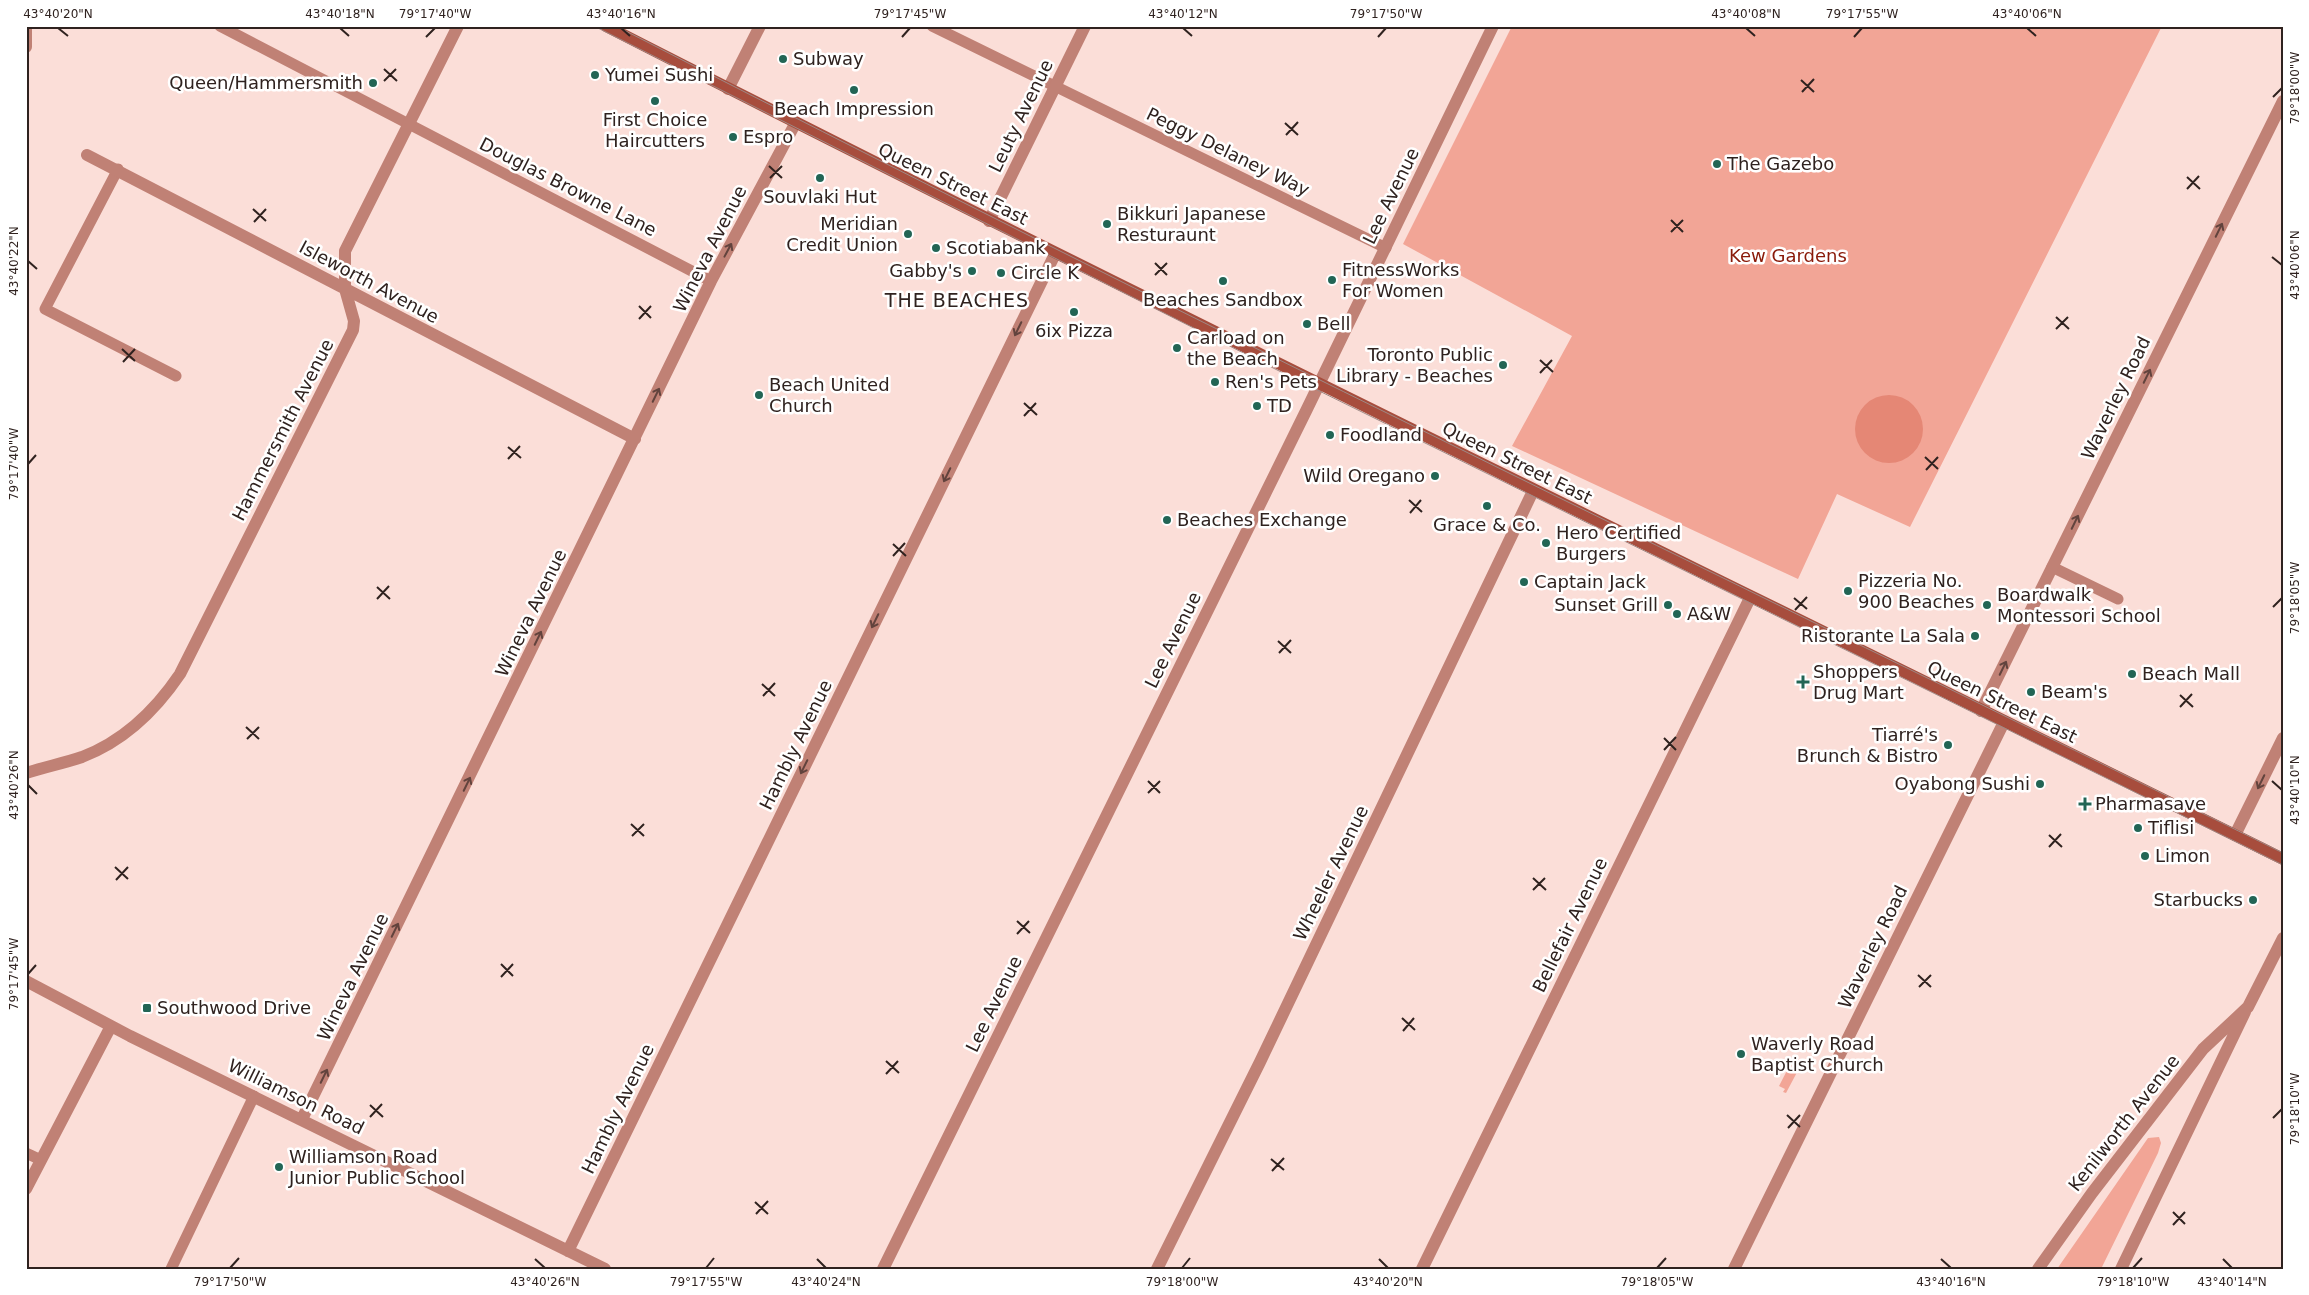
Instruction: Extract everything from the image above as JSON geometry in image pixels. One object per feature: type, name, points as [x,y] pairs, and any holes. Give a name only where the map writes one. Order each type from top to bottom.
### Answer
[{"type":"main road","name":"Queen Street East","points":[[606,26],[795,124],[1318,385],[2283,859]]},
{"type":"street","name":"Hammersmith Avenue","points":[[26,773],[83,756],[117,739],[132,729],[166,694],[184,665],[353,330],[354,321],[345,289],[345,251],[458,26]]},
{"type":"street","points":[[728,90],[760,26]]},
{"type":"street","name":"Leuty Avenue","points":[[989,221],[1085,26]]},
{"type":"street","name":"Lee Avenue","points":[[883,1269],[1386,248],[1493,26]]},
{"type":"street","points":[[26,27],[26,48]]},
{"type":"street","name":"Waverley Road","points":[[1981,711],[2283,101]]},
{"type":"street","name":"Wineva Avenue","points":[[302,1119],[711,281],[795,124]]},
{"type":"street","name":"Isleworth Avenue","points":[[88,155],[635,439]]},
{"type":"street","name":"Hambly Avenue","points":[[568,1251],[1055,254]]},
{"type":"street","name":"Wheeler Avenue","points":[[1157,1269],[1260,1062],[1533,491]]},
{"type":"street","name":"Bellefair Avenue","points":[[1422,1269],[1750,598]]},
{"type":"street","name":"Waverley Road","points":[[1734,1269],[2004,722]]},
{"type":"street","points":[[2235,835],[2283,738]]},
{"type":"street","name":"Kenilworth Avenue","points":[[2121,1269],[2283,938]]},
{"type":"street","name":"Williamson Road","points":[[26,981],[111,1026],[605,1269]]},
{"type":"street","name":"Kenilworth Avenue","points":[[2038,1269],[2092,1193],[2203,1049],[2248,1007]]},
{"type":"street","points":[[26,1188],[111,1026]]},
{"type":"lane","name":"Douglas Browne Lane","points":[[220,26],[711,281]]},
{"type":"lane","name":"Peggy Delaney Way","points":[[932,26],[1386,248]]},
{"type":"lane","points":[[118,169],[45,309],[176,376]]},
{"type":"lane","points":[[2052,567],[2118,599]]},
{"type":"lane","points":[[171,1269],[254,1096]]},
{"type":"lane","points":[[26,1153],[40,1160]]},
{"type":"green space","name":"Kew Gardens","points":[[1512,26],[2162,26],[1910,527],[1837,494],[1798,579],[1512,446],[1572,336],[1403,244]]},
{"type":"green space","points":[[1794,1057],[1803,1061],[1786,1093],[1783,1092],[1785,1089],[1779,1086]]},
{"type":"green space","points":[[2159,1137],[2161,1143],[2158,1153],[2101,1269],[2057,1269],[2148,1138]]},
{"type":"shaded area","points":[[1896,395],[1908,401],[1917,410],[1923,422],[1921,442],[1913,453],[1896,463],[1882,463],[1865,453],[1857,442],[1855,422],[1865,405],[1876,397]]},
{"type":"tram line","points":[[594,26],[1299,381],[2283,865]]},
{"type":"tram line","points":[[616,26],[1239,340],[2283,853]]},
{"type":"place","name":"Subway","points":[[783,59]]},
{"type":"place","name":"Yumei Sushi","points":[[595,75]]},
{"type":"place","name":"Queen/Hammersmith","points":[[373,83]]},
{"type":"place","name":"Beach Impression","points":[[854,90]]},
{"type":"place","name":"First Choice Haircutters","points":[[655,101]]},
{"type":"place","name":"Espro","points":[[733,137]]},
{"type":"place","name":"The Gazebo","points":[[1717,164]]},
{"type":"place","name":"Souvlaki Hut","points":[[820,178]]},
{"type":"place","name":"Bikkuri Japanese Resturaunt","points":[[1107,224]]},
{"type":"place","name":"Meridian Credit Union","points":[[908,234]]},
{"type":"place","name":"Scotiabank","points":[[936,248]]},
{"type":"place","name":"Gabby's","points":[[972,271]]},
{"type":"place","name":"Circle K","points":[[1001,273]]},
{"type":"place","name":"FitnessWorks For Women","points":[[1332,280]]},
{"type":"place","name":"Beaches Sandbox","points":[[1223,281]]},
{"type":"place","name":"6ix Pizza","points":[[1074,312]]},
{"type":"place","name":"Bell","points":[[1307,324]]},
{"type":"place","name":"Carload on the Beach","points":[[1177,348]]},
{"type":"place","name":"Toronto Public Library - Beaches","points":[[1503,365]]},
{"type":"place","name":"Ren's Pets","points":[[1215,382]]},
{"type":"place","name":"Beach United Church","points":[[759,395]]},
{"type":"place","name":"TD","points":[[1257,406]]},
{"type":"place","name":"Foodland","points":[[1330,435]]},
{"type":"place","name":"Wild Oregano","points":[[1435,476]]},
{"type":"place","name":"Grace & Co.","points":[[1487,506]]},
{"type":"place","name":"Beaches Exchange","points":[[1167,520]]},
{"type":"place","name":"Hero Certified Burgers","points":[[1546,543]]},
{"type":"place","name":"Captain Jack","points":[[1524,582]]},
{"type":"place","name":"Pizzeria No. 900 Beaches","points":[[1848,591]]},
{"type":"place","name":"Sunset Grill","points":[[1668,605]]},
{"type":"place","name":"Boardwalk Montessori School","points":[[1987,605]]},
{"type":"place","name":"A&W","points":[[1677,614]]},
{"type":"place","name":"Ristorante La Sala","points":[[1975,636]]},
{"type":"place","name":"Beach Mall","points":[[2132,674]]},
{"type":"place","name":"Shoppers Drug Mart","points":[[1803,682]]},
{"type":"place","name":"Beam's","points":[[2031,692]]},
{"type":"place","name":"Tiarré's Brunch & Bistro","points":[[1948,745]]},
{"type":"place","name":"Oyabong Sushi","points":[[2040,784]]},
{"type":"place","name":"Pharmasave","points":[[2085,804]]},
{"type":"place","name":"Tiflisi","points":[[2138,828]]},
{"type":"place","name":"Limon","points":[[2145,856]]},
{"type":"place","name":"Starbucks","points":[[2253,900]]},
{"type":"place","name":"Southwood Drive","points":[[147,1008]]},
{"type":"place","name":"Waverly Road Baptist Church","points":[[1741,1054]]},
{"type":"place","name":"Williamson Road Junior Public School","points":[[279,1167]]},
{"type":"district","name":"THE BEACHES","points":[[957,300]]}]
